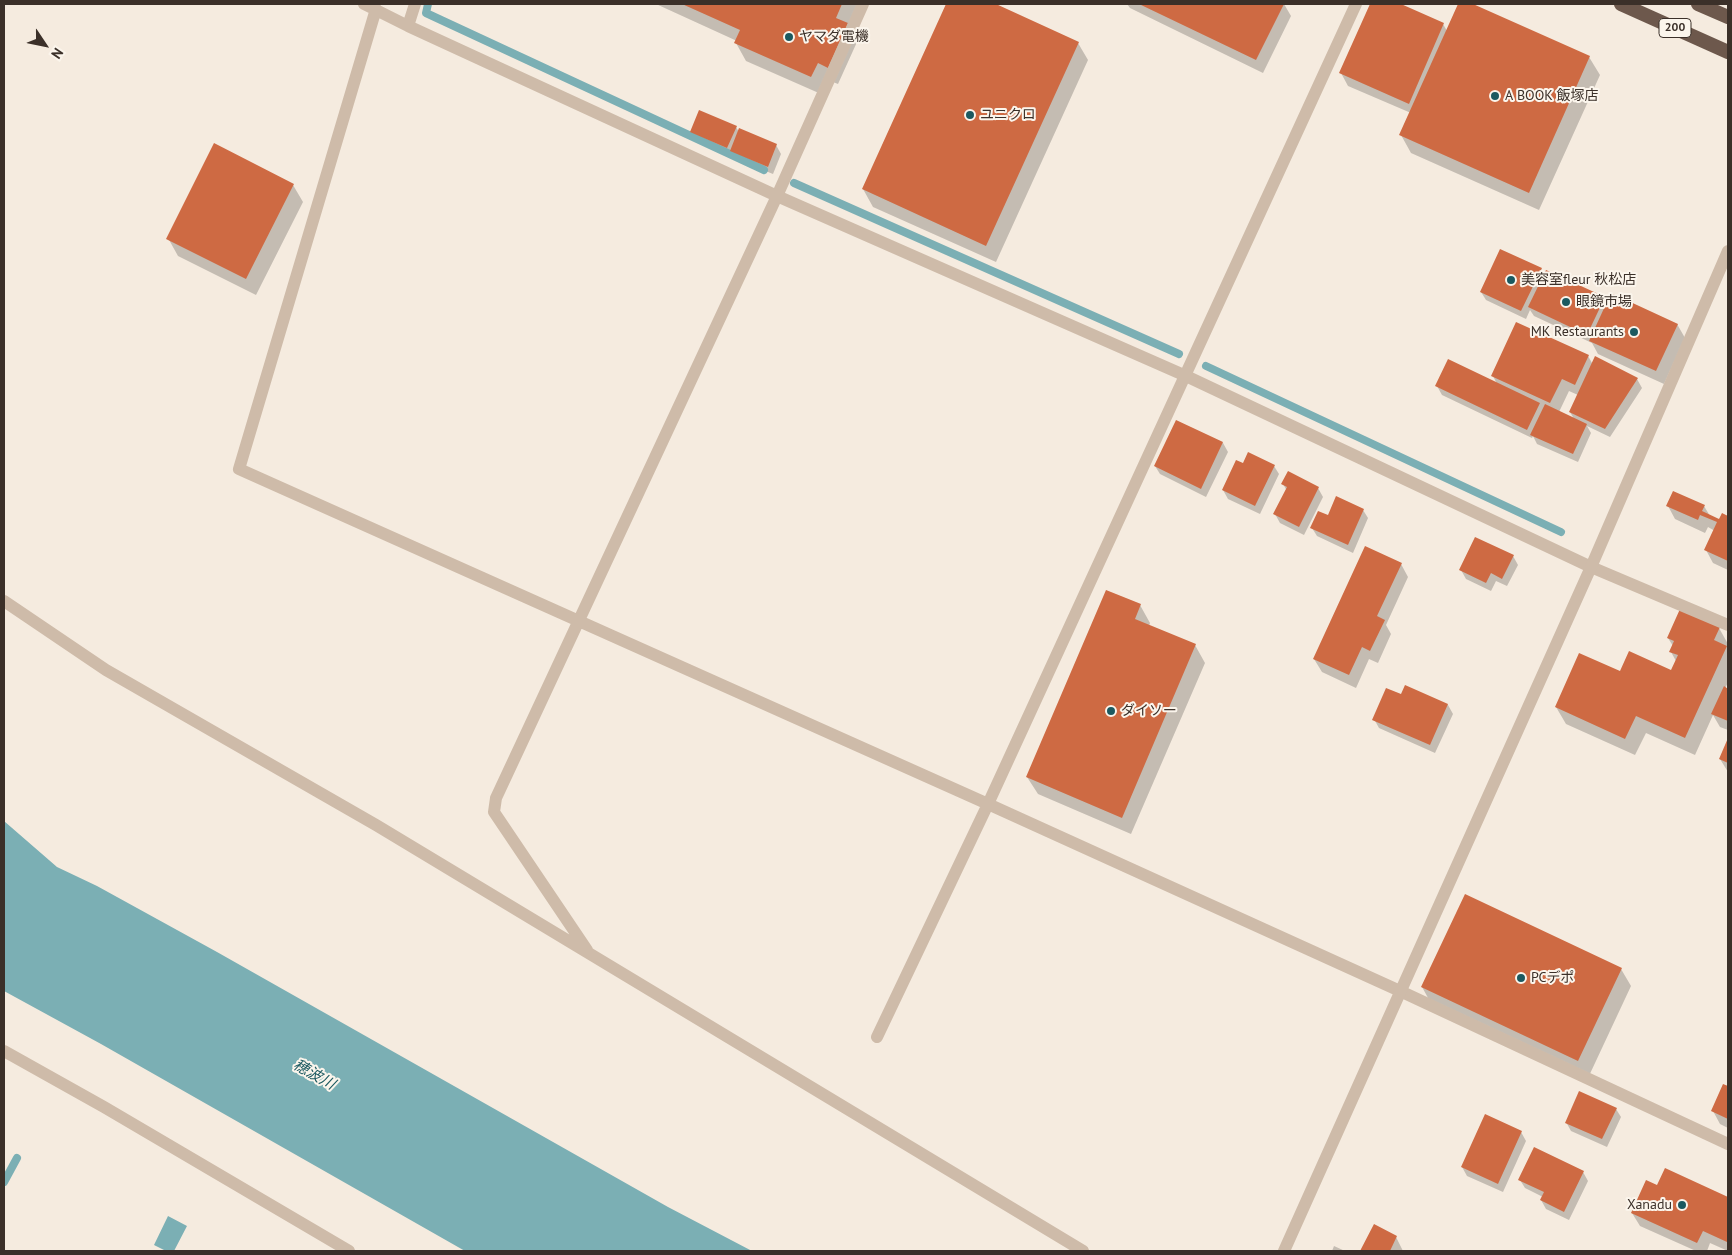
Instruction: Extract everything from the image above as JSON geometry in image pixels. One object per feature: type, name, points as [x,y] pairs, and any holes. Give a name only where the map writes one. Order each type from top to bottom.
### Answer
[{"type":"highway","name":"200","points":[[1621,4],[1728,52]]},
{"type":"highway","name":"200","points":[[1698,4],[1728,17]]},
{"type":"street","points":[[364,4],[777,196],[1186,376],[1591,567],[1728,625]]},
{"type":"street","points":[[408,26],[415,4]]},
{"type":"street","points":[[590,954],[494,812],[496,798],[777,196],[863,4]]},
{"type":"street","points":[[877,1037],[988,804],[1356,4]]},
{"type":"street","points":[[376,10],[239,469],[988,804],[1400,991],[1728,1144]]},
{"type":"street","points":[[1284,1251],[1591,567],[1728,251]]},
{"type":"street","points":[[4,602],[106,670],[376,825],[1083,1251]]},
{"type":"street","points":[[4,1051],[104,1107],[349,1251]]},
{"type":"water","name":"穂波川","points":[[4,821],[57,867],[97,886],[217,952],[668,1207],[752,1251],[465,1251],[4,991]]},
{"type":"water","points":[[168,1216],[187,1226],[174,1251],[166,1251],[154,1245]]},
{"type":"building","name":"ヤマダ電機","points":[[682,4],[842,4],[836,18],[848,23],[828,68],[818,63],[811,77],[734,43],[740,30]]},
{"type":"building","name":"ユニクロ","points":[[946,4],[996,4],[1079,42],[986,246],[862,189]]},
{"type":"building","points":[[1139,4],[1284,4],[1256,60]]},
{"type":"building","points":[[1370,4],[1401,4],[1444,23],[1409,104],[1339,73]]},
{"type":"building","name":"A BOOK 飯塚店","points":[[1458,4],[1473,4],[1590,56],[1529,193],[1399,135]]},
{"type":"building","points":[[699,110],[737,126],[727,148],[690,132]]},
{"type":"building","points":[[739,128],[777,144],[768,167],[730,151]]},
{"type":"building","points":[[214,143],[294,184],[246,279],[166,239]]},
{"type":"building","name":"美容室fleur 秋松店","points":[[1500,249],[1542,268],[1521,311],[1480,292]]},
{"type":"building","name":"眼鏡市場","points":[[1546,270],[1605,297],[1587,335],[1528,307]]},
{"type":"building","name":"MK Restaurants","points":[[1611,293],[1678,324],[1656,371],[1589,341]]},
{"type":"building","points":[[1516,322],[1589,355],[1575,385],[1562,379],[1550,403],[1491,376]]},
{"type":"building","points":[[1595,356],[1638,378],[1605,429],[1569,412]]},
{"type":"building","points":[[1448,359],[1540,403],[1527,430],[1435,386]]},
{"type":"building","points":[[1545,404],[1587,424],[1573,454],[1530,435]]},
{"type":"building","points":[[1176,420],[1223,442],[1201,489],[1154,466]]},
{"type":"building","points":[[1248,452],[1275,465],[1255,506],[1222,490],[1236,460],[1243,463]]},
{"type":"building","points":[[1288,471],[1319,487],[1299,527],[1273,514],[1287,487],[1281,484]]},
{"type":"building","points":[[1673,491],[1705,505],[1702,511],[1719,519],[1722,513],[1728,516],[1728,561],[1704,550],[1717,522],[1700,515],[1698,520],[1666,506]]},
{"type":"building","points":[[1336,496],[1364,509],[1348,545],[1310,528],[1318,511],[1328,515]]},
{"type":"building","points":[[1475,537],[1514,555],[1502,579],[1491,573],[1486,583],[1459,570]]},
{"type":"building","points":[[1365,546],[1402,563],[1377,616],[1385,620],[1370,651],[1362,647],[1349,675],[1313,659]]},
{"type":"building","name":"ダイソー","points":[[1106,590],[1141,604],[1135,619],[1196,644],[1122,818],[1026,777]]},
{"type":"building","points":[[1680,609],[1720,627],[1714,640],[1727,646],[1685,738],[1636,716],[1625,739],[1555,707],[1579,653],[1620,671],[1629,651],[1671,670],[1678,655],[1669,652],[1674,641],[1667,638]]},
{"type":"building","points":[[1405,685],[1448,704],[1430,745],[1372,720],[1386,688],[1401,694]]},
{"type":"building","points":[[1724,686],[1728,689],[1728,721],[1711,714]]},
{"type":"building","points":[[1728,738],[1728,763],[1719,759]]},
{"type":"building","name":"PCデポ","points":[[1465,894],[1622,968],[1578,1061],[1421,987]]},
{"type":"building","points":[[1723,1084],[1728,1086],[1728,1119],[1711,1111]]},
{"type":"building","points":[[1579,1091],[1617,1108],[1602,1139],[1565,1123]]},
{"type":"building","points":[[1485,1114],[1522,1131],[1498,1184],[1461,1167]]},
{"type":"building","points":[[1534,1147],[1584,1171],[1564,1212],[1540,1200],[1544,1192],[1518,1180]]},
{"type":"building","name":"Xanadu","points":[[1665,1168],[1728,1197],[1727,1242],[1703,1231],[1697,1243],[1631,1213],[1646,1180],[1657,1185]]},
{"type":"building","points":[[1374,1224],[1397,1236],[1390,1251],[1360,1251]]},
{"type":"waterway","points":[[428,4],[426,13],[764,170]]},
{"type":"waterway","points":[[794,183],[1179,354]]},
{"type":"waterway","points":[[1206,366],[1561,532]]},
{"type":"waterway","points":[[4,1182],[17,1158]]},
{"type":"place","name":"ヤマダ電機","points":[[789,37]]},
{"type":"place","name":"A BOOK 飯塚店","points":[[1495,96]]},
{"type":"place","name":"ユニクロ","points":[[970,115]]},
{"type":"place","name":"美容室fleur 秋松店","points":[[1511,280]]},
{"type":"place","name":"眼鏡市場","points":[[1566,302]]},
{"type":"place","name":"MK Restaurants","points":[[1634,332]]},
{"type":"place","name":"ダイソー","points":[[1111,711]]},
{"type":"place","name":"PCデポ","points":[[1521,978]]},
{"type":"place","name":"Xanadu","points":[[1682,1205]]}]
